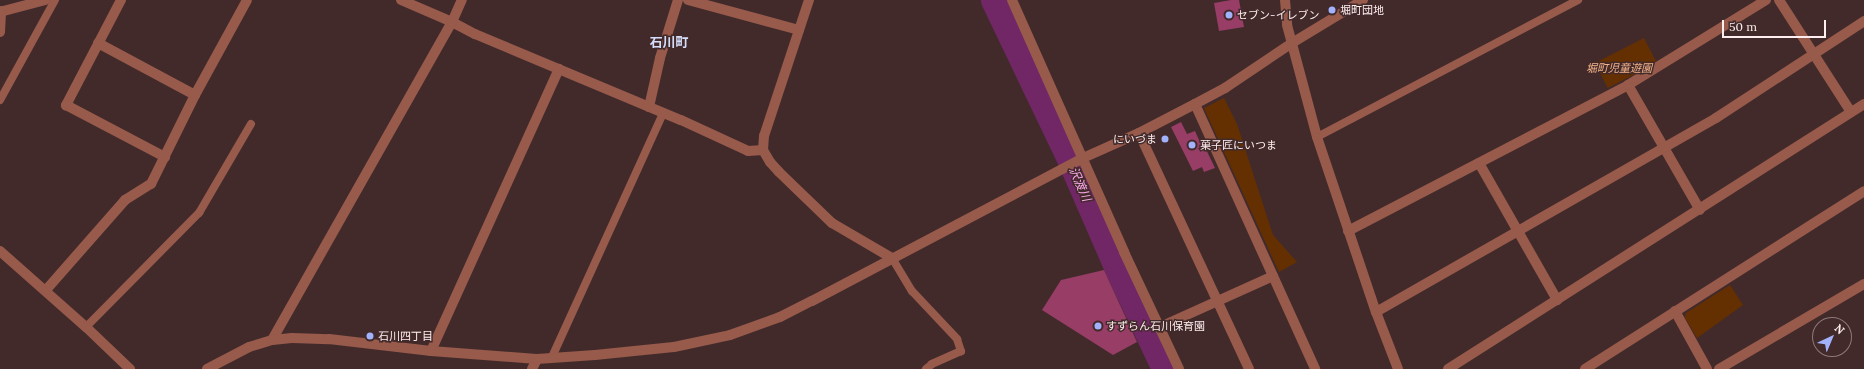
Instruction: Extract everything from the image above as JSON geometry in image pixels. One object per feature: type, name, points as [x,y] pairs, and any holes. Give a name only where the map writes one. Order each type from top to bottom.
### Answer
[{"type":"street","points":[[0,32],[0,11],[45,0]]},
{"type":"street","points":[[121,0],[66,105],[165,157]]},
{"type":"street","points":[[46,290],[125,200],[151,184],[196,95],[247,0]]},
{"type":"street","points":[[401,0],[452,22],[475,34],[664,113],[748,151],[763,150]]},
{"type":"street","points":[[272,340],[452,22],[462,0]]},
{"type":"street","points":[[649,107],[660,58],[678,0]]},
{"type":"street","points":[[688,0],[799,30]]},
{"type":"street","points":[[808,0],[764,136],[763,150],[770,162],[779,172],[832,223],[892,258]]},
{"type":"street","points":[[1012,0],[1080,160],[1179,369]]},
{"type":"street","points":[[1285,0],[1287,25],[1317,137],[1376,312],[1398,369]]},
{"type":"street","points":[[206,369],[249,347],[272,340],[292,338],[330,339],[431,351],[537,359],[668,348],[730,336],[780,317],[1080,160],[1139,133],[1195,104],[1225,88],[1292,43],[1363,0]]},
{"type":"street","points":[[1348,231],[1628,85],[1675,58],[1766,0]]},
{"type":"street","points":[[1779,0],[1851,112]]},
{"type":"street","points":[[1376,312],[1716,118],[1864,21]]},
{"type":"street","points":[[98,43],[196,95]]},
{"type":"street","points":[[431,351],[559,69]]},
{"type":"street","points":[[1628,85],[1700,210]]},
{"type":"street","points":[[1195,104],[1315,369]]},
{"type":"street","points":[[1448,369],[1700,210],[1864,104]]},
{"type":"street","points":[[1139,133],[1249,369]]},
{"type":"street","points":[[1479,163],[1557,300]]},
{"type":"street","points":[[1585,369],[1864,191]]},
{"type":"street","points":[[0,250],[46,290],[130,369]]},
{"type":"street","points":[[1160,328],[1274,276]]},
{"type":"street","points":[[1719,369],[1864,284]]},
{"type":"street","points":[[1675,311],[1707,369]]},
{"type":"street","points":[[532,369],[537,359]]},
{"type":"lane","points":[[0,100],[55,0]]},
{"type":"lane","points":[[1317,137],[1578,0]]},
{"type":"lane","points":[[552,357],[664,113]]},
{"type":"lane","points":[[86,327],[199,213],[251,124]]},
{"type":"lane","points":[[892,258],[912,291],[957,339],[961,351],[932,364],[926,369]]},
{"type":"green space","name":"堀町児童遊園","points":[[1644,38],[1657,63],[1608,88],[1595,63]]},
{"type":"green space","points":[[1224,98],[1237,124],[1273,235],[1297,262],[1279,272],[1204,108]]},
{"type":"green space","points":[[1730,285],[1743,305],[1697,338],[1685,318],[1686,313]]},
{"type":"building","name":"セブン-イレブン","points":[[1239,0],[1244,27],[1219,31],[1214,3]]},
{"type":"building","points":[[1181,122],[1187,134],[1195,131],[1199,140],[1201,139],[1215,168],[1204,172],[1202,167],[1193,171],[1171,127]]},
{"type":"building","name":"すずらん石川保育園","points":[[1104,270],[1137,342],[1113,355],[1042,310],[1061,280]]},
{"type":"waterway","name":"沢渡川","points":[[993,0],[1070,161],[1117,269],[1164,369]]},
{"type":"place","name":"堀町団地","points":[[1332,10]]},
{"type":"place","name":"セブン-イレブン","points":[[1229,15]]},
{"type":"place","name":"にいづま","points":[[1165,139]]},
{"type":"place","name":"菓子匠にいつま","points":[[1192,145]]},
{"type":"place","name":"すずらん石川保育園","points":[[1098,326]]},
{"type":"place","name":"石川四丁目","points":[[370,336]]},
{"type":"district","name":"石川町","points":[[669,43]]}]
